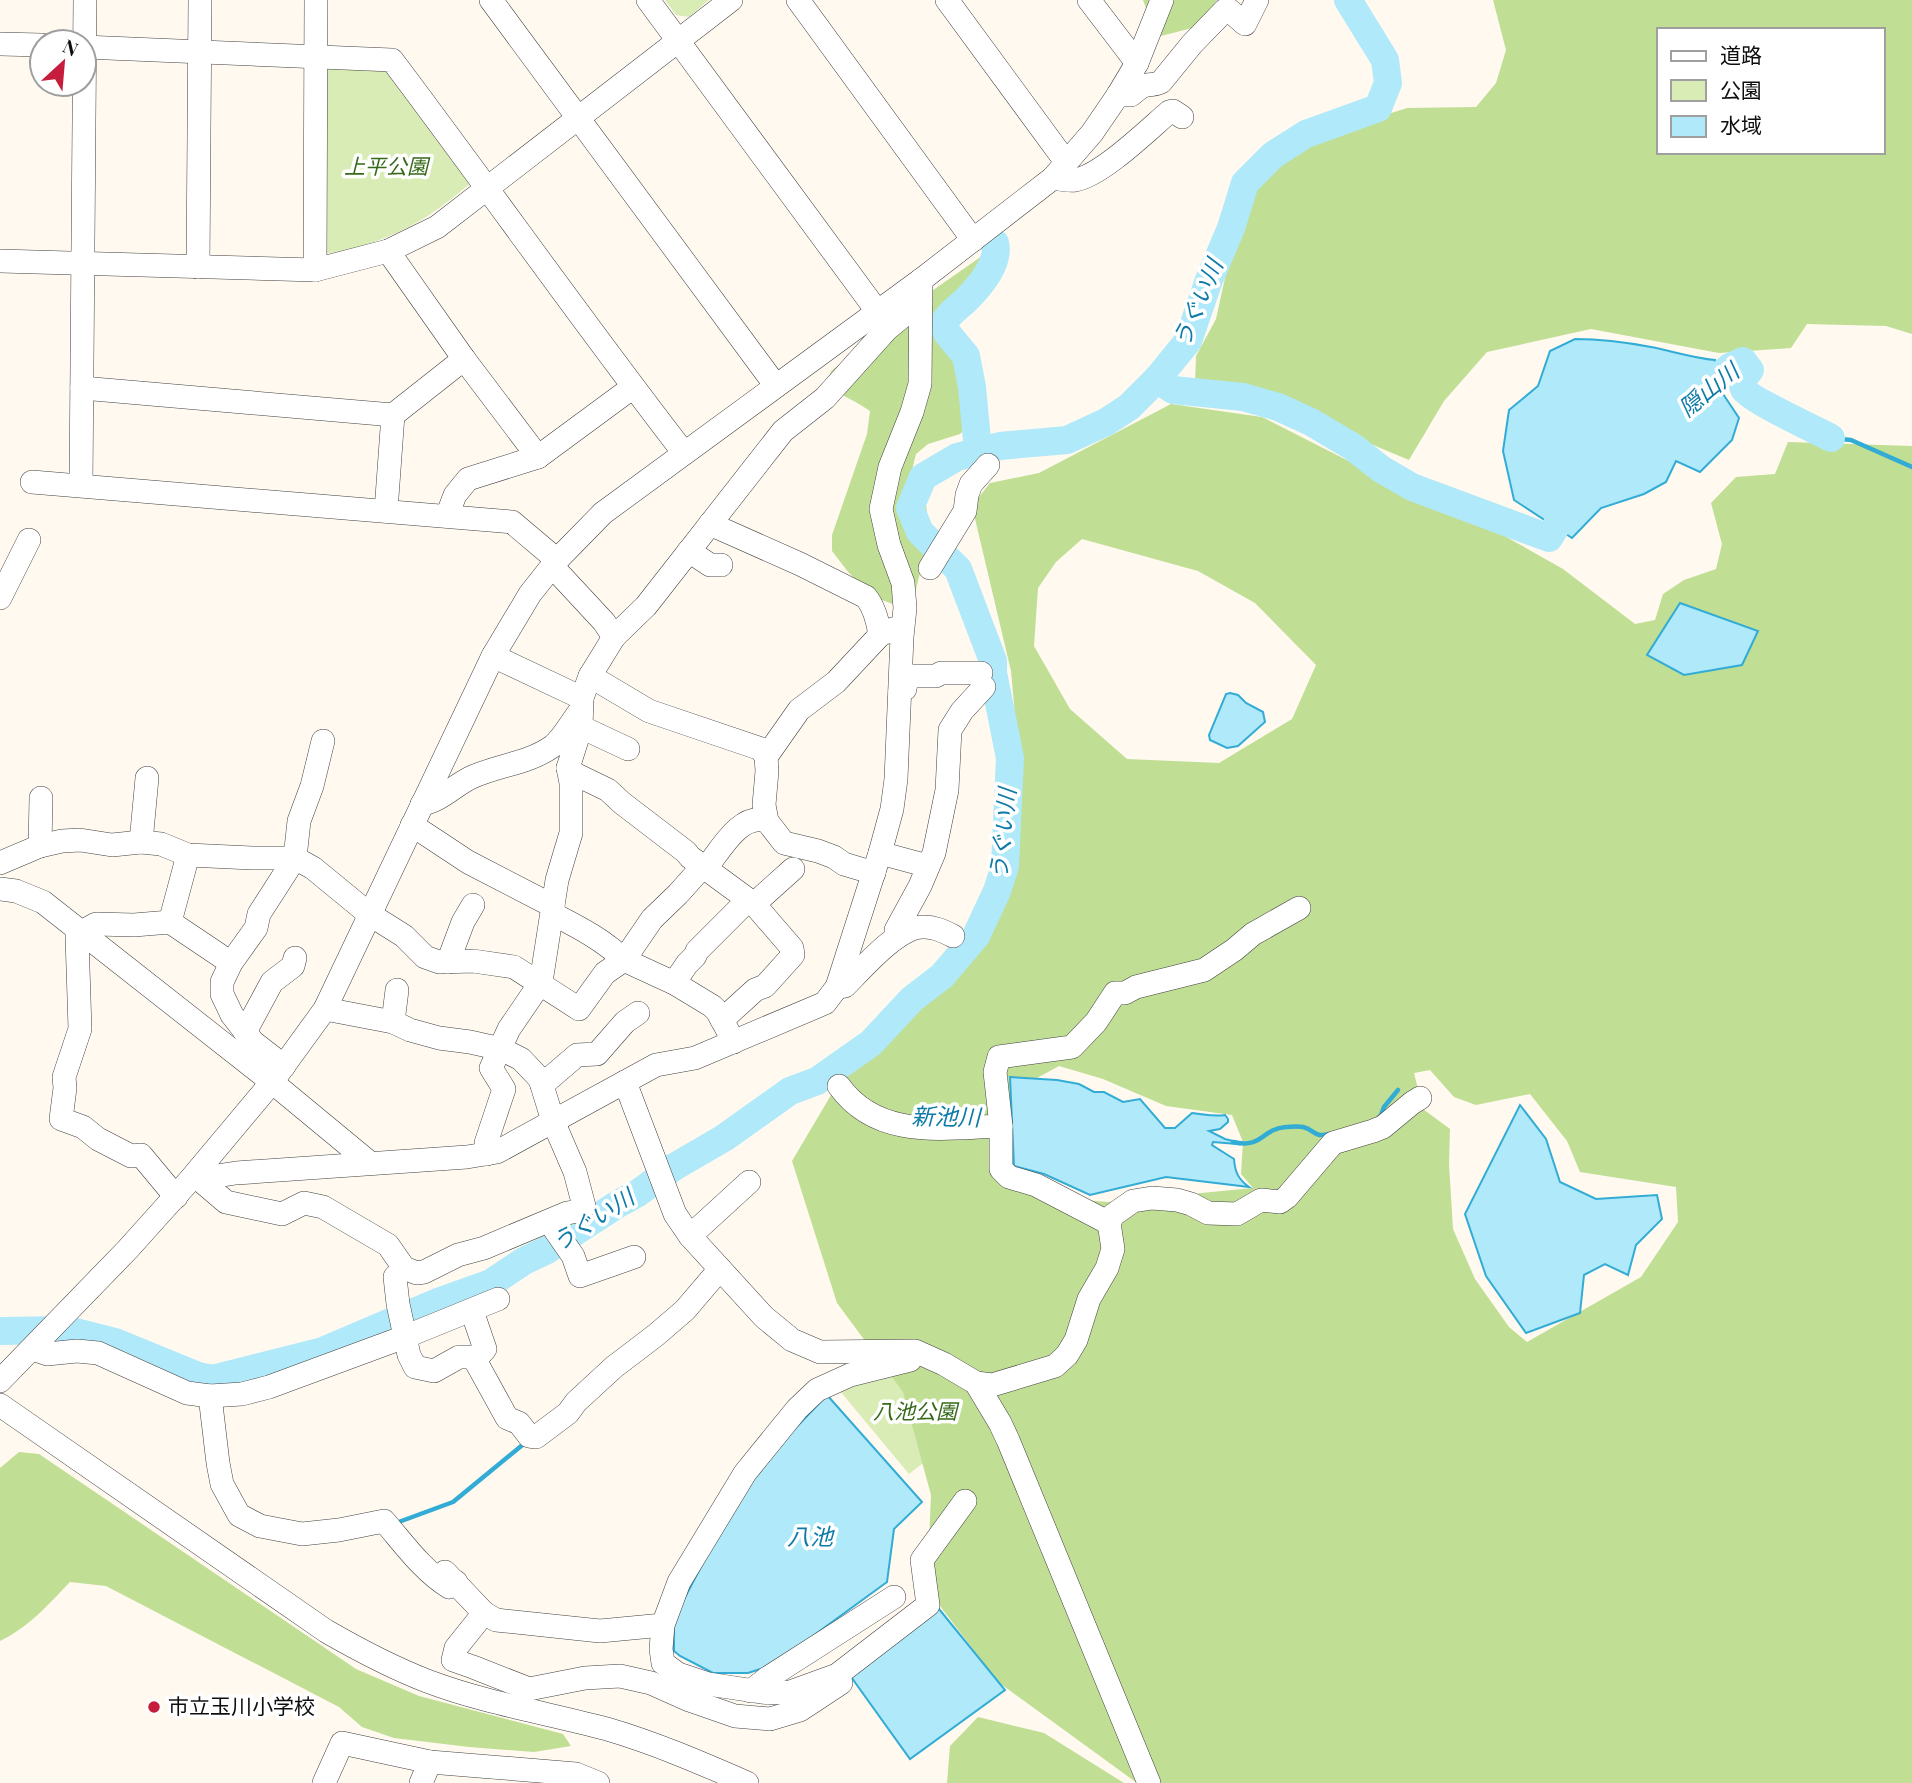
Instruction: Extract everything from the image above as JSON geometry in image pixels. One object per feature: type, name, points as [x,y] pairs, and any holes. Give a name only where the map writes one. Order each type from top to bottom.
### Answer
[{"type":"street","points":[[84,28],[85,0]]},
{"type":"street","points":[[198,267],[200,0]]},
{"type":"street","points":[[315,270],[316,0]]},
{"type":"street","points":[[491,0],[776,386]]},
{"type":"street","points":[[648,0],[877,311]]},
{"type":"street","points":[[0,261],[315,270],[388,251],[437,228],[731,0]]},
{"type":"street","points":[[798,0],[973,240]]},
{"type":"street","points":[[947,0],[1059,170],[1073,181],[1090,176],[1123,152],[1169,112],[1173,111],[1182,117]]},
{"type":"street","points":[[487,1154],[486,1143],[504,1089],[491,1068],[509,1029],[541,982],[557,880],[571,833],[571,783],[568,768],[590,676],[614,637],[646,606],[783,431],[825,398],[920,291],[973,240],[1059,170],[1092,133],[1137,63],[1162,0]]},
{"type":"street","points":[[1118,95],[1130,95],[1140,87],[1161,82],[1225,10],[1229,10],[1245,24],[1257,0]]},
{"type":"street","points":[[1090,1],[1137,63]]},
{"type":"street","points":[[0,44],[28,45]]},
{"type":"street","points":[[98,48],[392,60],[684,453]]},
{"type":"street","points":[[81,485],[84,98]]},
{"type":"street","points":[[388,251],[464,359],[538,457]]},
{"type":"street","points":[[0,1381],[188,1185],[278,1074],[326,1009],[492,656],[530,594],[555,563],[603,513],[877,311],[920,291]]},
{"type":"street","points":[[188,1185],[236,1172],[467,1157],[497,1152],[656,1065],[695,1058],[825,1003],[837,987],[892,809],[905,608],[903,583],[889,545],[881,509],[890,467],[920,384],[920,291]]},
{"type":"street","points":[[82,388],[394,415],[464,359]]},
{"type":"street","points":[[447,516],[455,495],[468,479],[538,457],[633,387]]},
{"type":"street","points":[[386,511],[394,415]]},
{"type":"street","points":[[930,568],[965,511],[971,484],[988,465]]},
{"type":"street","points":[[32,482],[512,522],[555,563],[614,637]]},
{"type":"street","points":[[710,524],[866,597],[870,600],[880,635]]},
{"type":"street","points":[[0,598],[29,540]]},
{"type":"street","points":[[689,551],[710,565],[721,565]]},
{"type":"street","points":[[766,757],[799,710],[836,682],[880,635],[903,627]]},
{"type":"street","points":[[492,656],[582,711],[628,749]]},
{"type":"street","points":[[897,937],[896,930],[934,853],[947,790],[950,730],[980,689],[983,680],[941,673],[936,676],[907,676],[905,689],[900,692]]},
{"type":"street","points":[[590,676],[649,711],[761,749],[766,757],[764,805],[767,821],[784,843],[818,851],[844,864],[928,866]]},
{"type":"street","points":[[422,804],[430,803],[471,778],[505,765],[522,762],[554,745],[582,711]]},
{"type":"street","points":[[323,741],[313,786],[299,821],[295,858],[259,914],[256,928],[231,964],[222,982],[222,994],[232,1015],[278,1074],[370,1163]]},
{"type":"street","points":[[568,768],[608,790],[690,857],[751,902],[792,948],[793,954],[765,986],[755,990],[722,1020]]},
{"type":"street","points":[[141,842],[147,778]]},
{"type":"street","points":[[40,846],[41,798]]},
{"type":"street","points":[[0,863],[40,846],[80,840],[112,845],[141,842],[161,844],[188,855],[295,858],[313,868],[369,914],[404,936],[425,957],[439,962],[473,961],[514,967],[579,1009],[606,973],[624,960],[652,919],[705,867],[734,831],[751,822],[762,819],[767,821]]},
{"type":"street","points":[[412,825],[468,862],[553,910],[614,950],[624,960],[674,983],[712,1006],[734,1042]]},
{"type":"street","points":[[170,922],[188,855]]},
{"type":"street","points":[[674,983],[697,951],[751,902],[793,869]]},
{"type":"street","points":[[0,889],[16,891],[43,902],[278,1074]]},
{"type":"street","points":[[448,962],[463,922],[473,905]]},
{"type":"street","points":[[1109,1223],[1035,1185],[1009,1177],[1001,1169],[1002,1126],[995,1072],[999,1057],[1072,1047],[1096,1022],[1115,993],[1125,993],[1136,987],[1204,970],[1254,934],[1299,908]]},
{"type":"street","points":[[231,964],[170,922],[96,924],[82,932],[77,937],[80,1029],[64,1077],[61,1119],[83,1127],[98,1139],[131,1156],[141,1155],[188,1185],[226,1202],[282,1214],[304,1203],[323,1206],[388,1245],[404,1268],[417,1273],[582,1208],[575,1172],[553,1121],[540,1079],[521,1059],[501,1049],[439,1038],[393,1022],[326,1009]]},
{"type":"street","points":[[837,987],[845,986],[897,937],[921,926],[940,929],[953,936]]},
{"type":"street","points":[[246,1032],[272,982],[293,967],[295,958]]},
{"type":"street","points":[[393,1022],[397,990]]},
{"type":"street","points":[[542,1085],[577,1055],[597,1054],[625,1022],[638,1013]]},
{"type":"street","points":[[604,1048],[626,1081],[675,1214],[690,1236],[764,1317],[792,1340],[820,1352],[915,1352],[944,1364],[976,1383],[992,1385],[1055,1366],[1068,1355],[1076,1340],[1089,1300],[1107,1268],[1113,1249],[1109,1223],[1113,1215],[1133,1201],[1152,1198],[1177,1200],[1208,1213],[1237,1214],[1261,1200],[1280,1202],[1287,1198],[1333,1143],[1383,1126],[1420,1098]]},
{"type":"street","points":[[839,1086],[847,1098],[870,1115],[888,1123],[925,1128],[1002,1126]]},
{"type":"street","points":[[690,1236],[749,1182]]},
{"type":"street","points":[[555,1230],[573,1256],[580,1276],[634,1257]]},
{"type":"street","points":[[404,1268],[395,1278],[398,1304],[415,1367],[434,1371],[459,1357],[475,1357],[507,1418],[519,1423],[529,1436],[536,1437],[568,1413],[576,1402],[614,1367],[685,1310],[720,1269]]},
{"type":"street","points":[[33,1349],[47,1354],[77,1351],[98,1353],[187,1393],[210,1396],[242,1394],[269,1387],[407,1336],[498,1299]]},
{"type":"street","points":[[472,1311],[485,1349],[475,1360]]},
{"type":"street","points":[[923,1355],[850,1375],[817,1390],[797,1409],[745,1473],[679,1582],[663,1625],[663,1663],[678,1674],[708,1684],[769,1693],[790,1692],[837,1675],[928,1605],[922,1560],[965,1501]]},
{"type":"street","points":[[976,1383],[1008,1440],[1149,1783]]},
{"type":"street","points":[[210,1396],[222,1484],[239,1515],[260,1526],[302,1534],[384,1521],[437,1579],[449,1587],[450,1577],[484,1613],[496,1620],[600,1631],[663,1625]]},
{"type":"street","points":[[0,1405],[326,1631],[378,1661],[477,1697],[527,1699],[585,1678],[620,1676],[651,1683],[735,1716],[770,1719],[800,1710],[841,1683],[837,1675]]},
{"type":"street","points":[[751,1690],[894,1597]]},
{"type":"street","points":[[484,1613],[456,1648],[453,1661],[473,1667],[527,1699],[683,1755],[747,1783]]},
{"type":"street","points":[[324,1783],[342,1743],[430,1762],[515,1776],[576,1774],[598,1783]]},
{"type":"street","points":[[421,1783],[430,1762]]},
{"type":"green space","points":[[665,0],[709,0],[689,17],[676,15]]},
{"type":"green space","points":[[1143,0],[1217,0],[1200,26],[1157,37]]},
{"type":"green space","points":[[1493,0],[1912,0],[1912,334],[1886,326],[1807,324],[1791,348],[1719,353],[1591,329],[1487,352],[1444,401],[1409,460],[1342,432],[1280,397],[1195,384],[1196,356],[1216,319],[1243,206],[1264,172],[1303,141],[1407,108],[1476,107],[1496,83],[1506,50]]},
{"type":"green space","name":"上平公園","points":[[390,67],[475,180],[435,211],[398,232],[361,246],[323,254],[323,68]]},
{"type":"green space","points":[[982,256],[988,262],[989,269],[962,305],[954,322],[971,411],[970,424],[960,434],[928,444],[916,454],[912,470],[926,505],[930,535],[913,600],[898,606],[874,597],[849,573],[832,551],[832,535],[867,434],[870,411],[826,386],[831,371],[929,293]]},
{"type":"green space","points":[[1171,404],[1262,417],[1435,505],[1501,534],[1563,569],[1635,624],[1655,620],[1663,594],[1684,580],[1716,569],[1722,544],[1711,503],[1736,477],[1775,474],[1788,442],[1912,446],[1912,1783],[1137,1783],[998,1682],[927,1589],[931,1495],[903,1392],[837,1303],[792,1161],[847,1068],[938,990],[995,918],[1017,820],[1016,726],[1011,671],[972,506],[990,483],[1039,473]],"holes":[[[1082,539],[1198,571],[1255,603],[1316,665],[1292,719],[1219,763],[1127,759],[1070,709],[1034,646],[1038,588],[1056,562]],[[1059,1066],[1103,1079],[1166,1106],[1232,1115],[1243,1142],[1241,1174],[1253,1188],[1108,1202],[1049,1197],[1005,1171],[1001,1128],[1017,1089]],[[1430,1070],[1454,1097],[1476,1105],[1530,1094],[1567,1141],[1580,1172],[1676,1187],[1678,1222],[1641,1277],[1527,1342],[1509,1327],[1475,1279],[1453,1229],[1450,1129],[1423,1109],[1414,1073]]]},
{"type":"green space","name":"八池公園","points":[[921,1364],[978,1420],[909,1474],[840,1391],[851,1384]]},
{"type":"green space","points":[[19,1452],[39,1454],[356,1669],[419,1696],[563,1734],[571,1746],[534,1752],[469,1747],[394,1738],[362,1727],[339,1707],[106,1586],[70,1582],[29,1622],[0,1641],[0,1468]]},
{"type":"green space","points":[[978,1717],[1044,1733],[1124,1783],[947,1783],[950,1746]]},
{"type":"water","points":[[1575,339],[1632,344],[1715,360],[1719,388],[1739,418],[1732,440],[1700,472],[1676,461],[1666,482],[1644,494],[1601,508],[1572,538],[1514,500],[1503,451],[1509,410],[1538,386],[1550,351]]},
{"type":"water","points":[[1680,603],[1758,631],[1742,665],[1684,675],[1647,655]]},
{"type":"water","points":[[1226,694],[1238,695],[1246,703],[1263,712],[1265,722],[1238,746],[1227,748],[1210,740],[1209,735]]},
{"type":"water","points":[[1010,1077],[1079,1084],[1123,1102],[1140,1099],[1165,1128],[1175,1128],[1192,1113],[1225,1115],[1228,1122],[1220,1129],[1209,1131],[1241,1143],[1213,1142],[1212,1145],[1234,1159],[1238,1175],[1249,1187],[1166,1177],[1090,1195],[1044,1174],[1014,1166]]},
{"type":"water","points":[[1520,1105],[1546,1139],[1560,1182],[1596,1199],[1657,1195],[1662,1219],[1636,1245],[1628,1275],[1605,1264],[1584,1275],[1580,1313],[1526,1333],[1486,1276],[1465,1214]]},
{"type":"water","name":"八池","points":[[827,1395],[922,1502],[894,1529],[887,1582],[773,1665],[748,1673],[713,1673],[674,1651],[674,1627],[681,1605],[747,1479]]},
{"type":"water","points":[[939,1609],[1005,1690],[910,1759],[849,1674]]},
{"type":"waterway","name":"うぐい川","points":[[0,1331],[68,1330],[115,1342],[198,1376],[212,1379],[323,1351],[438,1302],[491,1283],[524,1261],[547,1250],[674,1167],[724,1138],[790,1091],[817,1081],[871,1043],[912,999],[942,976],[976,936],[997,891],[1005,866],[1010,758],[993,661],[958,569],[920,532],[910,508],[923,477],[957,457],[1000,446],[1067,440],[1106,422],[1129,407],[1157,379],[1188,341],[1231,228],[1245,183],[1273,155],[1306,134],[1378,108],[1388,83],[1385,60],[1348,0]]},
{"type":"waterway","points":[[978,451],[966,356],[943,324],[983,281],[995,258],[995,243]]},
{"type":"waterway","name":"隠山川","points":[[1689,402],[1730,367],[1743,361],[1750,370],[1743,384],[1749,394],[1831,438]]},
{"type":"waterway","points":[[1157,379],[1173,390],[1243,397],[1278,407],[1311,422],[1353,447],[1381,469],[1412,487],[1549,538],[1569,505],[1579,497]]},
{"type":"waterway","name":"隠山川","points":[[1831,438],[1851,440],[1912,467]]},
{"type":"waterway","points":[[1379,1117],[1398,1090]]},
{"type":"waterway","points":[[1233,1142],[1250,1143],[1271,1131],[1286,1127],[1303,1127],[1317,1134],[1329,1134]]},
{"type":"waterway","points":[[197,1388],[198,1376]]},
{"type":"waterway","points":[[396,1523],[453,1502],[526,1442]]},
{"type":"place","name":"市立玉川小学校","points":[[154,1707]]},
{"type":"water label","name":"新池川","points":[[946,1117]]}]
